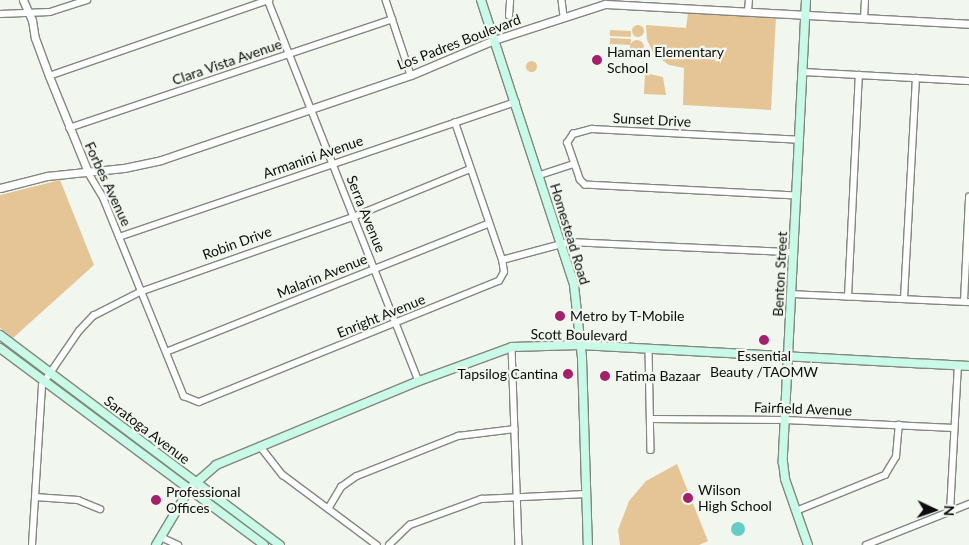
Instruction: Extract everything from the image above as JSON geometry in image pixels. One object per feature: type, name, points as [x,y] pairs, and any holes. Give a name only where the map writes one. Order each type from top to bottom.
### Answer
[{"type":"main road","name":"Homestead Road","points":[[480,0],[540,175],[575,290],[580,345],[588,545]]},
{"type":"main road","name":"Benton Street","points":[[806,0],[783,470],[808,545]]},
{"type":"main road","name":"Saratoga Avenue","points":[[0,335],[193,485],[264,545]]},
{"type":"main road","name":"Scott Boulevard","points":[[193,485],[216,466],[260,446],[419,381],[512,347],[580,345],[969,366]]},
{"type":"main road","name":"Saratoga Avenue","points":[[1,353],[280,545]]},
{"type":"main road","points":[[156,545],[193,485]]},
{"type":"street","name":"Forbes Avenue","points":[[23,0],[30,13],[48,76],[69,128],[88,172],[104,199],[140,292],[184,396],[192,402]]},
{"type":"street","points":[[0,14],[50,12],[73,2],[87,0]]},
{"type":"street","points":[[48,76],[268,0]]},
{"type":"street","name":"Serra Avenue","points":[[268,0],[419,381]]},
{"type":"street","points":[[386,0],[411,75]]},
{"type":"street","points":[[510,0],[510,16]]},
{"type":"street","points":[[562,0],[564,16]]},
{"type":"street","points":[[748,11],[749,0]]},
{"type":"street","points":[[864,19],[865,0]]},
{"type":"street","name":"Los Padres Boulevard","points":[[0,188],[47,176],[88,172],[161,160],[411,75],[494,40],[594,6],[622,2],[864,19],[969,24]]},
{"type":"street","name":"Clara Vista Avenue","points":[[69,128],[392,19]]},
{"type":"street","points":[[802,72],[969,81]]},
{"type":"street","points":[[848,297],[859,75]]},
{"type":"street","points":[[904,299],[916,78]]},
{"type":"street","name":"Armanini Avenue","points":[[119,237],[516,102]]},
{"type":"street","points":[[454,123],[502,260],[562,243],[793,252]]},
{"type":"street","name":"Sunset Drive","points":[[573,164],[567,143],[570,137],[592,129],[799,140]]},
{"type":"street","points":[[540,175],[573,164],[585,185],[796,196]]},
{"type":"street","name":"Robin Drive","points":[[43,382],[93,316],[140,292],[353,216],[470,169]]},
{"type":"street","points":[[791,294],[967,301],[969,197]]},
{"type":"street","name":"Malarin Avenue","points":[[166,352],[488,224]]},
{"type":"street","name":"Enright Avenue","points":[[192,402],[199,402],[496,284],[504,272],[502,260]]},
{"type":"street","points":[[512,347],[519,545]]},
{"type":"street","points":[[649,349],[651,450]]},
{"type":"street","points":[[950,512],[958,366]]},
{"type":"street","points":[[32,545],[39,398],[43,382]]},
{"type":"street","name":"Fairfield Avenue","points":[[651,419],[786,420],[954,428]]},
{"type":"street","points":[[796,511],[885,475],[896,457],[899,425]]},
{"type":"street","points":[[328,509],[341,488],[356,476],[458,436],[515,429]]},
{"type":"street","points":[[260,446],[279,472],[377,545]]},
{"type":"street","points":[[389,545],[401,530],[447,509],[481,499],[586,494]]},
{"type":"street","points":[[35,497],[78,500],[100,508]]},
{"type":"street","points":[[866,545],[969,504]]},
{"type":"street","points":[[161,537],[178,545]]},
{"type":"shaded area","points":[[688,13],[776,17],[771,110],[683,105],[684,68],[669,65],[654,54],[647,40],[646,25],[686,28]]},
{"type":"shaded area","points":[[640,25],[643,26],[643,36],[636,37],[633,36],[632,29],[633,26]]},
{"type":"shaded area","points":[[610,30],[631,31],[631,37],[610,36]]},
{"type":"shaded area","points":[[610,38],[631,39],[631,45],[610,44]]},
{"type":"shaded area","points":[[634,40],[640,40],[644,47],[640,54],[634,54],[630,50],[630,44]]},
{"type":"shaded area","points":[[531,60],[537,66],[531,72],[525,66]]},
{"type":"shaded area","points":[[645,73],[663,77],[666,95],[644,94]]},
{"type":"shaded area","points":[[60,180],[94,265],[13,338],[0,328],[0,195]]},
{"type":"shaded area","points":[[677,464],[708,541],[699,545],[620,545],[618,530],[629,501],[646,481]]},
{"type":"water","points":[[738,522],[743,524],[745,529],[743,534],[738,536],[733,534],[731,529],[733,524]]},
{"type":"place","name":"Haman Elementary School","points":[[597,60]]},
{"type":"place","name":"Metro by T-Mobile","points":[[560,316]]},
{"type":"place","name":"Essential Beauty /TAOMW","points":[[764,340]]},
{"type":"place","name":"Tapsilog Cantina","points":[[568,374]]},
{"type":"place","name":"Fatima Bazaar","points":[[605,376]]},
{"type":"place","name":"Wilson High School","points":[[688,498]]},
{"type":"place","name":"Professional Offices","points":[[156,500]]}]
